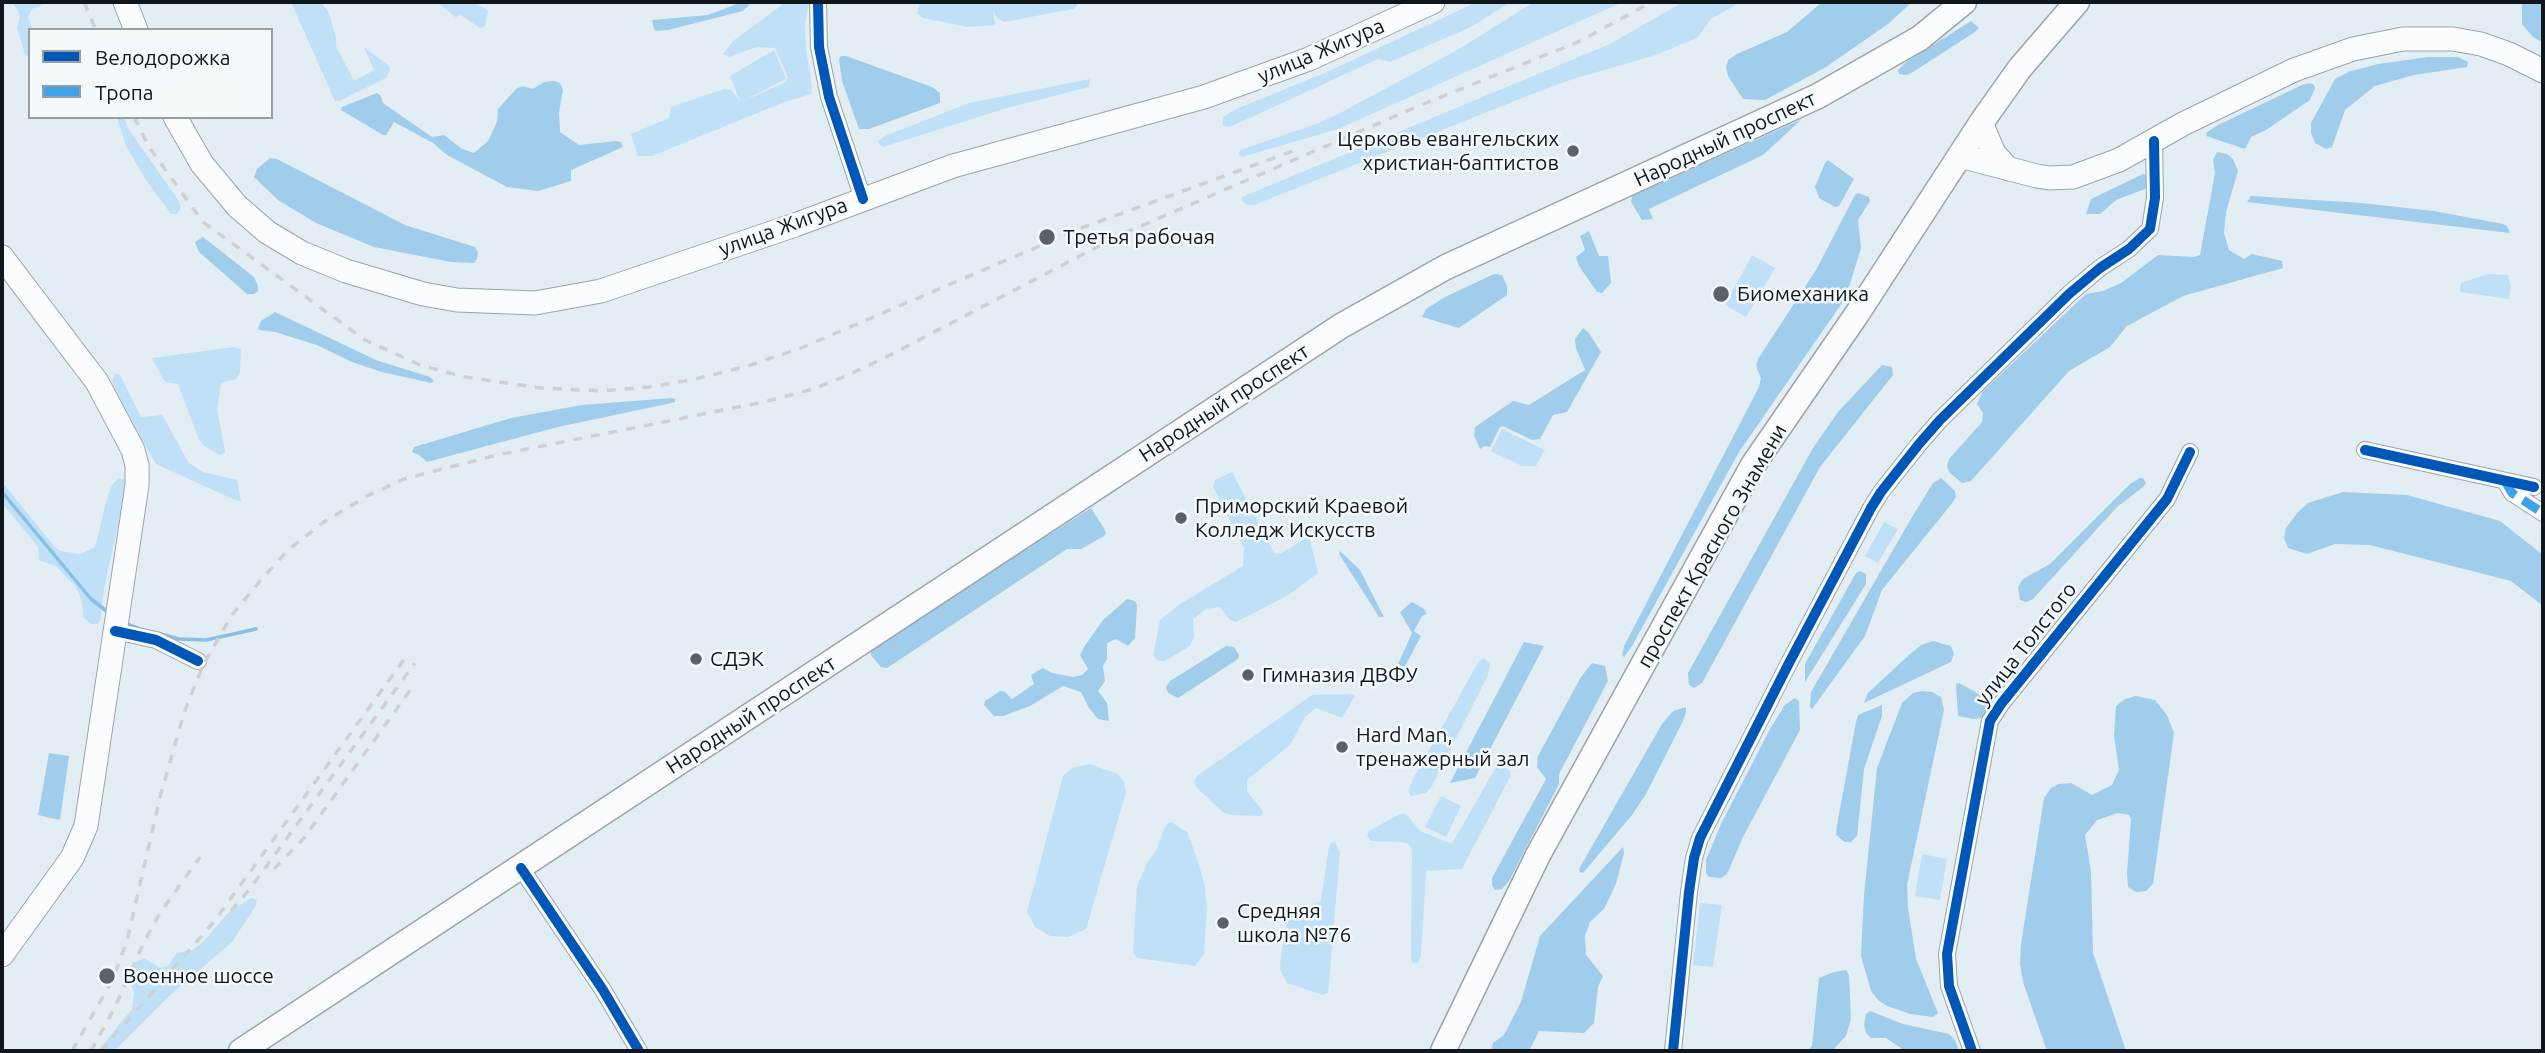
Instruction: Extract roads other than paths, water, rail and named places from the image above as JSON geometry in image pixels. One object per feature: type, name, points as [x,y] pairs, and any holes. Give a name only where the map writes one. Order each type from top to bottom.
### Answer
[{"type":"main road","points":[[125,2],[135,28]]},
{"type":"main road","name":"улица Жигура","points":[[176,119],[210,173],[237,206],[267,232],[302,253],[393,286],[457,300],[535,303],[601,291],[795,225],[953,166],[1204,97],[1309,60],[1433,2]]},
{"type":"main road","name":"Народный проспект","points":[[241,1051],[1341,326],[1446,268],[1818,96],[1920,38],[1964,2]]},
{"type":"main road","name":"проспект Красного Знамени","points":[[1443,1051],[1538,855],[1754,465],[1857,314],[1981,123],[2020,68],[2077,2]]},
{"type":"main road","points":[[1960,156],[2049,178],[2073,177],[2100,168],[2294,70],[2378,43],[2425,37],[2453,39],[2481,44],[2543,71]]},
{"type":"main road","points":[[1981,123],[1994,153],[2008,169]]},
{"type":"main road","points":[[2,257],[97,382],[133,450],[137,465],[137,485],[86,826],[72,858],[2,955]]},
{"type":"street","points":[[818,2],[819,47],[829,97],[863,199]]},
{"type":"street","points":[[1673,1051],[1694,858],[1700,838],[1789,663],[1871,508],[1919,444],[1940,420],[2069,294],[2100,268],[2129,249],[2150,229],[2155,198],[2154,141]]},
{"type":"street","points":[[2365,450],[2534,487]]},
{"type":"street","name":"улица Толстого","points":[[1972,1051],[1946,970],[1990,721],[2167,499],[2190,452]]},
{"type":"street","points":[[2505,481],[2512,492],[2543,513]]},
{"type":"street","points":[[116,627],[156,640],[198,662]]},
{"type":"street","points":[[521,868],[603,990],[639,1051]]},
{"type":"waterway","points":[[2,492],[91,599],[109,613]]},
{"type":"waterway","points":[[124,623],[140,629]]},
{"type":"waterway","points":[[161,634],[179,639],[206,640],[256,629]]},
{"type":"railway","points":[[84,2],[95,28]]},
{"type":"railway","points":[[72,1051],[113,979],[128,937],[160,797],[184,713],[203,665],[232,615],[260,581],[288,550],[324,522],[367,496],[404,479],[497,455],[764,402],[813,389],[890,355],[1120,235],[1421,105],[1578,42],[1652,2]]},
{"type":"railway","points":[[135,119],[149,147],[203,222],[365,340],[420,365],[465,377],[541,388],[602,391],[691,380],[748,366],[801,348],[1084,227],[1293,151]]},
{"type":"railway","points":[[101,1051],[213,923],[408,654]]},
{"type":"railway","points":[[231,911],[415,663]]},
{"type":"railway","points":[[274,869],[304,838],[411,689]]},
{"type":"railway","points":[[91,1051],[160,913],[200,857]]},
{"type":"place","name":"Церковь евангельских христиан-баптистов","points":[[1573,151]]},
{"type":"place","name":"Третья рабочая","points":[[1047,237]]},
{"type":"place","name":"Биомеханика","points":[[1721,294]]},
{"type":"place","name":"Приморский Краевой Колледж Искусств","points":[[1181,518]]},
{"type":"place","name":"СДЭК","points":[[696,659]]},
{"type":"place","name":"Гимназия ДВФУ","points":[[1248,675]]},
{"type":"place","name":"Hard Man, тренажерный зал","points":[[1342,747]]},
{"type":"place","name":"Средняя школа №76","points":[[1223,923]]},
{"type":"place","name":"Военное шоссе","points":[[107,976]]}]
